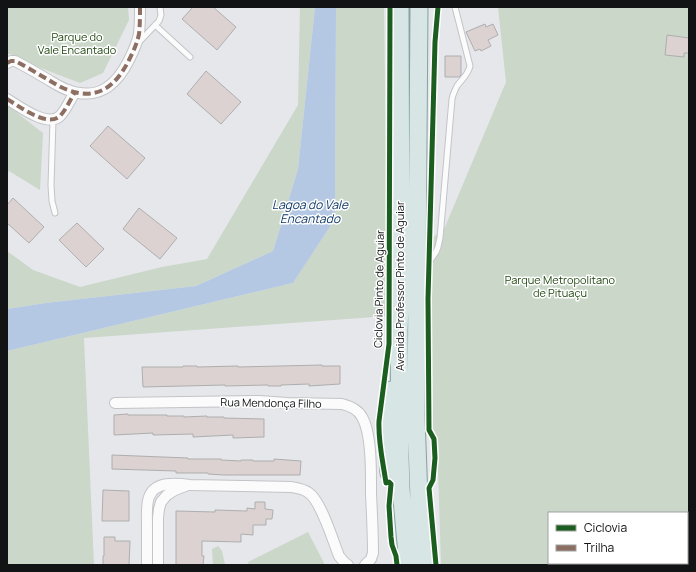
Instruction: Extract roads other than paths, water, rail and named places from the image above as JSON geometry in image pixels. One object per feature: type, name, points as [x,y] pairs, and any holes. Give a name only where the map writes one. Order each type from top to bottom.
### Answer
[{"type":"main road","name":"Avenida Professor Pinto de Aguiar","points":[[392,468],[386,428],[399,331],[401,281],[400,7]]},
{"type":"main road","name":"Avenida Professor Pinto de Aguiar","points":[[419,7],[416,417],[419,499],[424,565]]},
{"type":"main road","points":[[418,24],[425,7]]},
{"type":"main road","points":[[392,468],[408,565]]},
{"type":"street","points":[[7,63],[15,61],[62,88],[75,92],[87,94],[104,90],[120,75],[136,46],[140,7]]},
{"type":"street","points":[[7,99],[37,116],[48,120],[53,120],[60,116],[75,92]]},
{"type":"street","name":"Rua Mendonça Filho","points":[[115,403],[259,401],[342,404],[357,410],[365,422],[369,442],[371,476],[373,553],[371,559],[365,565]]},
{"type":"street","points":[[370,457],[392,468],[418,473]]},
{"type":"street","points":[[371,476],[382,476],[392,468]]},
{"type":"street","points":[[147,565],[147,505],[149,497],[155,488],[172,483],[190,485],[291,487],[310,493],[319,505],[339,556],[348,565]]},
{"type":"street","points":[[158,565],[159,509],[167,495],[175,490],[190,485]]},
{"type":"lane","points":[[136,46],[159,21],[161,15],[160,7]]},
{"type":"lane","points":[[417,279],[438,247],[441,230],[452,99],[455,90],[466,77],[470,66],[455,7]]},
{"type":"lane","points":[[155,25],[190,57]]},
{"type":"lane","points":[[53,120],[51,184],[52,201],[55,213]]},
{"type":"water","name":"Lagoa do Vale Encantado","points":[[315,7],[336,7],[335,219],[293,283],[7,351],[7,309],[46,303],[196,286],[273,251],[298,169]]},
{"type":"water","points":[[689,557],[689,565],[639,565],[688,564]]},
{"type":"park label","name":"Parque do Vale Encantado","points":[[77,43]]},
{"type":"park label","name":"Parque Metropolitano de Pituaçu","points":[[560,286]]}]
